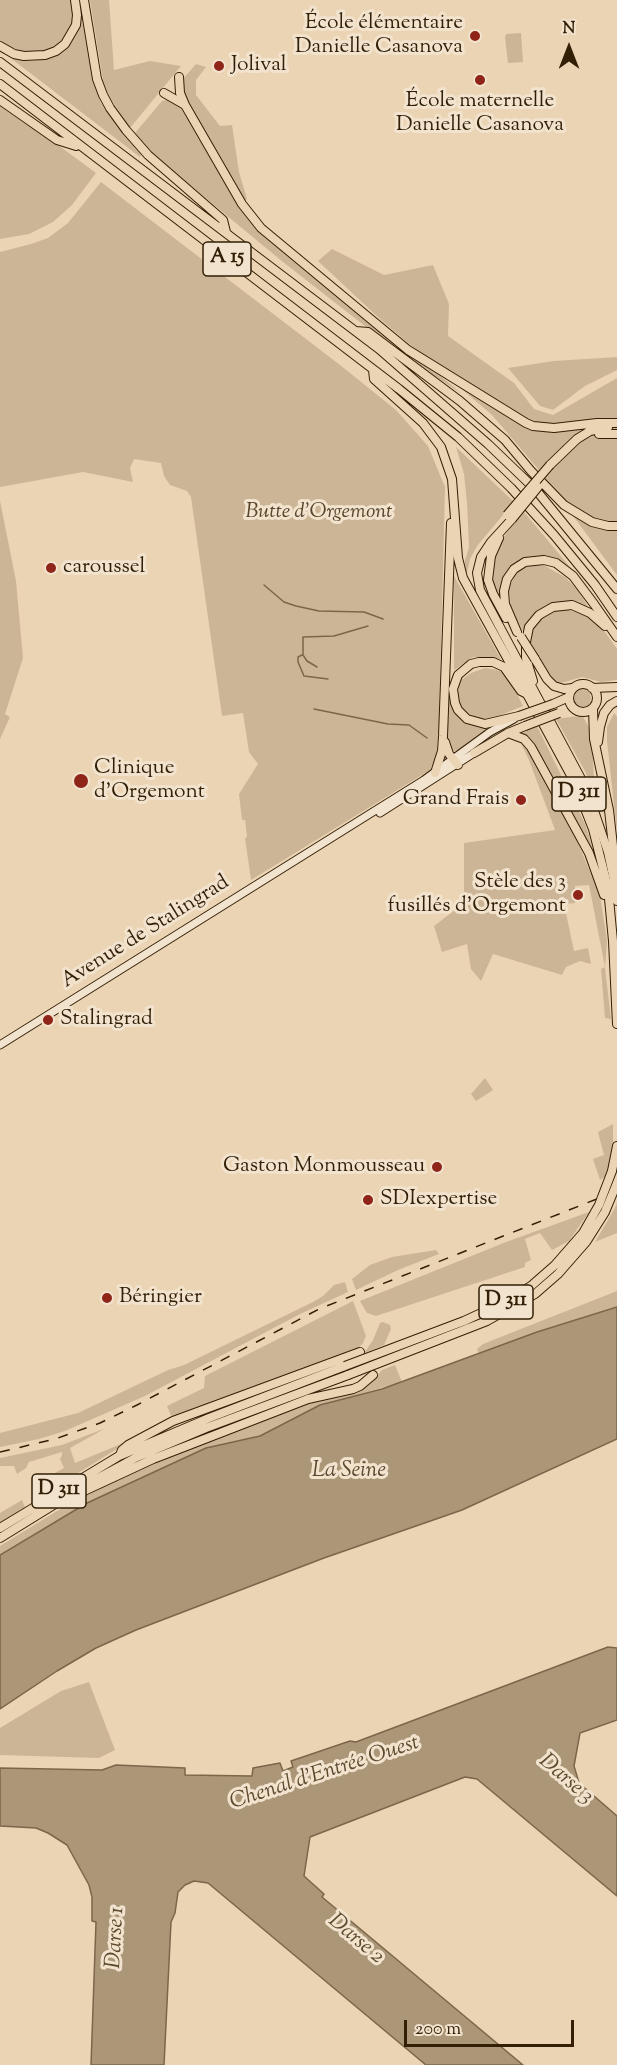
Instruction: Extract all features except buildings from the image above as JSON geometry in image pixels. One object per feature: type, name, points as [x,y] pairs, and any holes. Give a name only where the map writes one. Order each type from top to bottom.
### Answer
[{"type":"highway","points":[[0,46],[14,54],[24,56],[45,55],[56,51],[65,44],[76,25],[75,0]]},
{"type":"highway","points":[[84,0],[93,61],[106,102],[148,155],[223,220],[226,232]]},
{"type":"highway","name":"A 15","points":[[0,62],[356,331],[489,444],[536,490],[617,589]]},
{"type":"highway","points":[[179,77],[180,93],[185,105],[242,204],[261,228],[413,354],[533,426],[554,428],[597,423],[617,425]]},
{"type":"highway","name":"A 15","points":[[0,84],[373,370],[458,438],[511,488],[554,535],[595,585],[617,617]]},
{"type":"highway","points":[[164,93],[185,105]]},
{"type":"highway","points":[[0,100],[57,140],[82,147]]},
{"type":"highway","points":[[356,331],[368,332],[460,401],[505,440],[564,505],[592,522],[617,526]]},
{"type":"highway","points":[[373,370],[374,379],[423,423],[441,447],[452,479],[458,558],[463,578],[527,694]]},
{"type":"highway","points":[[491,628],[473,587],[472,568],[482,547],[566,448],[584,435],[617,425]]},
{"type":"highway","points":[[552,467],[588,438],[603,433],[617,434]]},
{"type":"highway","points":[[435,773],[442,751],[450,534],[453,508]]},
{"type":"highway","points":[[509,517],[491,556],[488,580],[504,616],[519,634],[547,679],[554,686],[571,692]]},
{"type":"highway","points":[[502,529],[482,557],[477,573],[483,598],[587,790],[608,852],[614,880]]},
{"type":"highway","points":[[519,634],[505,604],[504,591],[507,579],[514,569],[525,562],[544,560],[556,563],[573,576],[617,638]]},
{"type":"highway","points":[[538,696],[525,650],[529,627],[539,615],[553,607],[564,605],[577,607],[597,618],[617,638]]},
{"type":"highway","points":[[443,736],[449,754],[456,762]]},
{"type":"main road","name":"D 311","points":[[519,716],[491,724],[473,722],[458,710],[453,696],[454,682],[458,675],[471,664],[493,662],[504,667],[520,691],[527,694],[574,781],[586,811],[613,902]]},
{"type":"main road","points":[[519,716],[553,704],[581,684],[592,687],[617,687]]},
{"type":"main road","points":[[592,687],[596,696],[594,706]]},
{"type":"main road","points":[[571,692],[570,703],[574,709],[584,712],[594,706],[617,699]]},
{"type":"main road","name":"D 311","points":[[597,746],[602,717],[617,699]]},
{"type":"main road","name":"D 311","points":[[594,706],[593,727],[609,810],[615,864],[613,902],[617,1024]]},
{"type":"main road","name":"Avenue de Stalingrad","points":[[0,1045],[435,773],[525,726],[574,709]]},
{"type":"main road","name":"Avenue de Stalingrad","points":[[310,852],[331,842],[456,762],[490,732],[519,716]]},
{"type":"main road","points":[[508,734],[524,739],[531,747],[589,853],[604,895],[613,902]]},
{"type":"main road","name":"D 311","points":[[0,1528],[119,1456],[209,1418],[484,1313],[531,1286],[555,1265],[582,1233],[599,1205],[612,1171],[617,1146]]},
{"type":"main road","name":"D 311","points":[[0,1538],[115,1468],[175,1440],[487,1321],[535,1294],[558,1274],[586,1242],[605,1212],[617,1183]]},
{"type":"main road","points":[[119,1456],[128,1445],[173,1421],[360,1352]]},
{"type":"main road","points":[[73,1492],[82,1492],[153,1459],[308,1399],[353,1389],[373,1376]]},
{"type":"green space","points":[[0,0],[72,0],[73,21],[67,34],[58,45],[44,53],[29,53],[7,46],[0,41]]},
{"type":"green space","points":[[79,0],[81,0],[93,82],[101,103],[141,155],[140,157],[0,50],[28,61],[46,59],[61,52],[71,42],[77,31],[80,20]]},
{"type":"green space","points":[[90,0],[109,0],[114,70],[150,61],[181,66],[130,128],[109,96],[103,81]]},
{"type":"green space","points":[[521,33],[523,62],[508,63],[506,34]]},
{"type":"green space","points":[[196,64],[206,67],[196,80],[196,95],[220,126],[232,125],[239,172],[247,199],[244,202],[183,94],[182,80]]},
{"type":"green space","points":[[169,99],[175,101],[180,107],[239,206],[462,394],[397,351],[283,262],[156,157],[135,133],[162,101]]},
{"type":"green space","points":[[0,105],[96,173],[72,205],[53,222],[29,234],[0,239]]},
{"type":"green space","name":"Butte d'Orgemont","points":[[101,182],[396,410],[428,446],[445,487],[436,761],[430,770],[251,880],[245,820],[242,820],[239,794],[258,764],[249,752],[243,713],[222,716],[191,497],[187,491],[170,485],[164,476],[161,463],[134,459],[130,468],[133,482],[83,472],[0,487],[0,252],[48,238],[68,223]]},
{"type":"green space","points":[[332,249],[384,275],[433,265],[449,304],[448,336],[514,383],[534,409],[553,415],[617,378],[617,575],[538,469],[492,415],[380,319],[318,261]]},
{"type":"green space","points":[[617,357],[617,370],[585,386],[553,410],[540,406],[508,368],[554,361]]},
{"type":"green space","points":[[456,447],[514,502],[477,546],[470,559],[466,577],[464,564],[469,547],[467,503],[464,474]]},
{"type":"green space","points":[[0,501],[16,581],[23,658],[5,714],[10,717],[0,739]]},
{"type":"green space","points":[[524,512],[575,573],[547,557],[523,559],[511,568],[502,583],[499,599],[491,578],[492,564],[502,539]]},
{"type":"green space","points":[[534,565],[545,566],[565,577],[577,589],[589,608],[568,602],[554,603],[535,614],[523,631],[511,609],[509,589],[515,574],[523,568]]},
{"type":"green space","points":[[454,576],[501,659],[473,657],[454,670]]},
{"type":"green space","points":[[565,609],[585,615],[605,632],[617,649],[617,680],[601,682],[582,677],[560,685],[553,681],[530,642],[531,634],[538,621],[546,613]]},
{"type":"green space","points":[[485,668],[498,670],[509,678],[523,706],[491,719],[479,719],[464,711],[459,704],[460,681],[471,673]]},
{"type":"green space","points":[[449,688],[450,698],[470,723],[483,727],[492,725],[458,750],[451,752],[447,740]]},
{"type":"green space","points":[[582,689],[588,692],[591,698],[588,704],[582,707],[576,704],[573,698],[576,692]]},
{"type":"green space","points":[[614,713],[617,716],[617,832],[607,741],[607,727]]},
{"type":"green space","points":[[583,717],[591,731],[594,778],[601,807],[585,771],[556,719]]},
{"type":"green space","points":[[537,726],[586,826],[595,857],[531,744],[522,736],[521,732]]},
{"type":"green space","points":[[519,739],[526,744],[571,827],[600,895],[607,941],[605,968],[611,1019],[605,1018],[601,969],[605,967],[589,885],[575,886],[575,903],[564,904],[574,951],[588,948],[591,964],[580,961],[566,967],[562,975],[493,954],[481,981],[471,969],[467,944],[442,952],[434,926],[464,903],[464,843],[555,830]]},
{"type":"green space","points":[[485,1078],[493,1090],[476,1101],[471,1094]]},
{"type":"green space","points":[[613,1124],[611,1158],[606,1176],[600,1180],[593,1159],[604,1155],[598,1132]]},
{"type":"green space","points":[[617,1202],[617,1233],[595,1242],[615,1208]]},
{"type":"green space","points":[[589,1212],[569,1241],[552,1250],[540,1233],[525,1239],[531,1260],[525,1263],[525,1267],[376,1316],[367,1313],[360,1301],[506,1242]]},
{"type":"green space","points":[[436,1250],[439,1254],[356,1290],[352,1279],[370,1265],[392,1257]]},
{"type":"green space","points":[[345,1282],[348,1292],[300,1314],[145,1396],[65,1431],[0,1447],[0,1433],[78,1413],[168,1370],[184,1365],[313,1302],[334,1285]]},
{"type":"green space","points":[[617,1291],[617,1307],[537,1332],[479,1354],[477,1349],[483,1344]]},
{"type":"green space","points":[[353,1301],[366,1336],[358,1348],[172,1418],[167,1406],[204,1388],[205,1376]]},
{"type":"green space","points":[[380,1323],[390,1325],[391,1329],[384,1345],[364,1353],[373,1340]]},
{"type":"green space","points":[[395,1365],[402,1382],[320,1405],[260,1436],[206,1448],[87,1503],[0,1555],[0,1546],[98,1489],[200,1444],[318,1400],[367,1387],[382,1370]]},
{"type":"green space","points":[[106,1428],[70,1448],[75,1463],[133,1439],[62,1483],[53,1478],[50,1473],[64,1468],[60,1459],[62,1452],[29,1462],[26,1468],[17,1474],[14,1466],[0,1466],[0,1458],[62,1445]]},
{"type":"green space","points":[[22,1500],[25,1507],[0,1523],[0,1513]]},
{"type":"green space","points":[[89,1682],[115,1750],[99,1758],[0,1755],[0,1728],[61,1691]]},
{"type":"water","name":"La Seine","points":[[617,1307],[617,1439],[462,1510],[324,1558],[136,1630],[96,1648],[0,1709],[0,1555],[87,1503],[206,1448],[260,1436],[320,1405],[382,1389],[537,1332]]},
{"type":"water","points":[[608,1647],[617,1648],[617,1720],[580,1733],[574,1766],[579,1783],[617,1816],[617,1896],[477,1779],[465,1777],[310,1837],[304,1876],[324,1894],[322,1897],[523,2065],[426,2065],[208,1883],[194,1881],[185,1885],[178,1892],[175,1913],[171,1922],[164,2065],[91,2065],[96,1922],[92,1921],[92,1897],[89,1885],[67,1845],[36,1828],[0,1826],[0,1768],[102,1770],[116,1765],[185,1768],[185,1775],[252,1776],[253,1768],[280,1763],[283,1771],[293,1767],[291,1761],[350,1741],[356,1742]]},
{"type":"waterway","points":[[264,585],[284,602],[296,606],[319,611],[364,612],[383,619]]},
{"type":"waterway","points":[[317,667],[307,661],[303,655],[303,637],[334,636],[368,626]]},
{"type":"waterway","points":[[302,655],[298,657],[298,662],[304,676],[328,679]]},
{"type":"waterway","points":[[314,709],[388,724],[409,725],[427,738]]},
{"type":"railway","points":[[0,1452],[55,1439],[100,1423],[319,1309],[617,1191]]},
{"type":"place","name":"École élémentaire Danielle Casanova","points":[[475,36]]},
{"type":"place","name":"Jolival","points":[[219,66]]},
{"type":"place","name":"École maternelle Danielle Casanova","points":[[480,80]]},
{"type":"place","name":"caroussel","points":[[51,568]]},
{"type":"place","name":"Clinique d'Orgemont","points":[[81,781]]},
{"type":"place","name":"Grand Frais","points":[[521,800]]},
{"type":"place","name":"Stèle des 3 fusillés d'Orgemont","points":[[578,895]]},
{"type":"place","name":"Stalingrad","points":[[48,1020]]},
{"type":"place","name":"Gaston Monmousseau","points":[[437,1167]]},
{"type":"place","name":"SDIexpertise","points":[[368,1200]]},
{"type":"place","name":"Béringier","points":[[107,1298]]},
{"type":"water label","name":"Chenal d'Entrée Ouest","points":[[325,1774]]},
{"type":"water label","name":"Darse 3","points":[[565,1780]]},
{"type":"water label","name":"Darse 1","points":[[117,1938]]},
{"type":"water label","name":"Darse 2","points":[[355,1940]]}]
